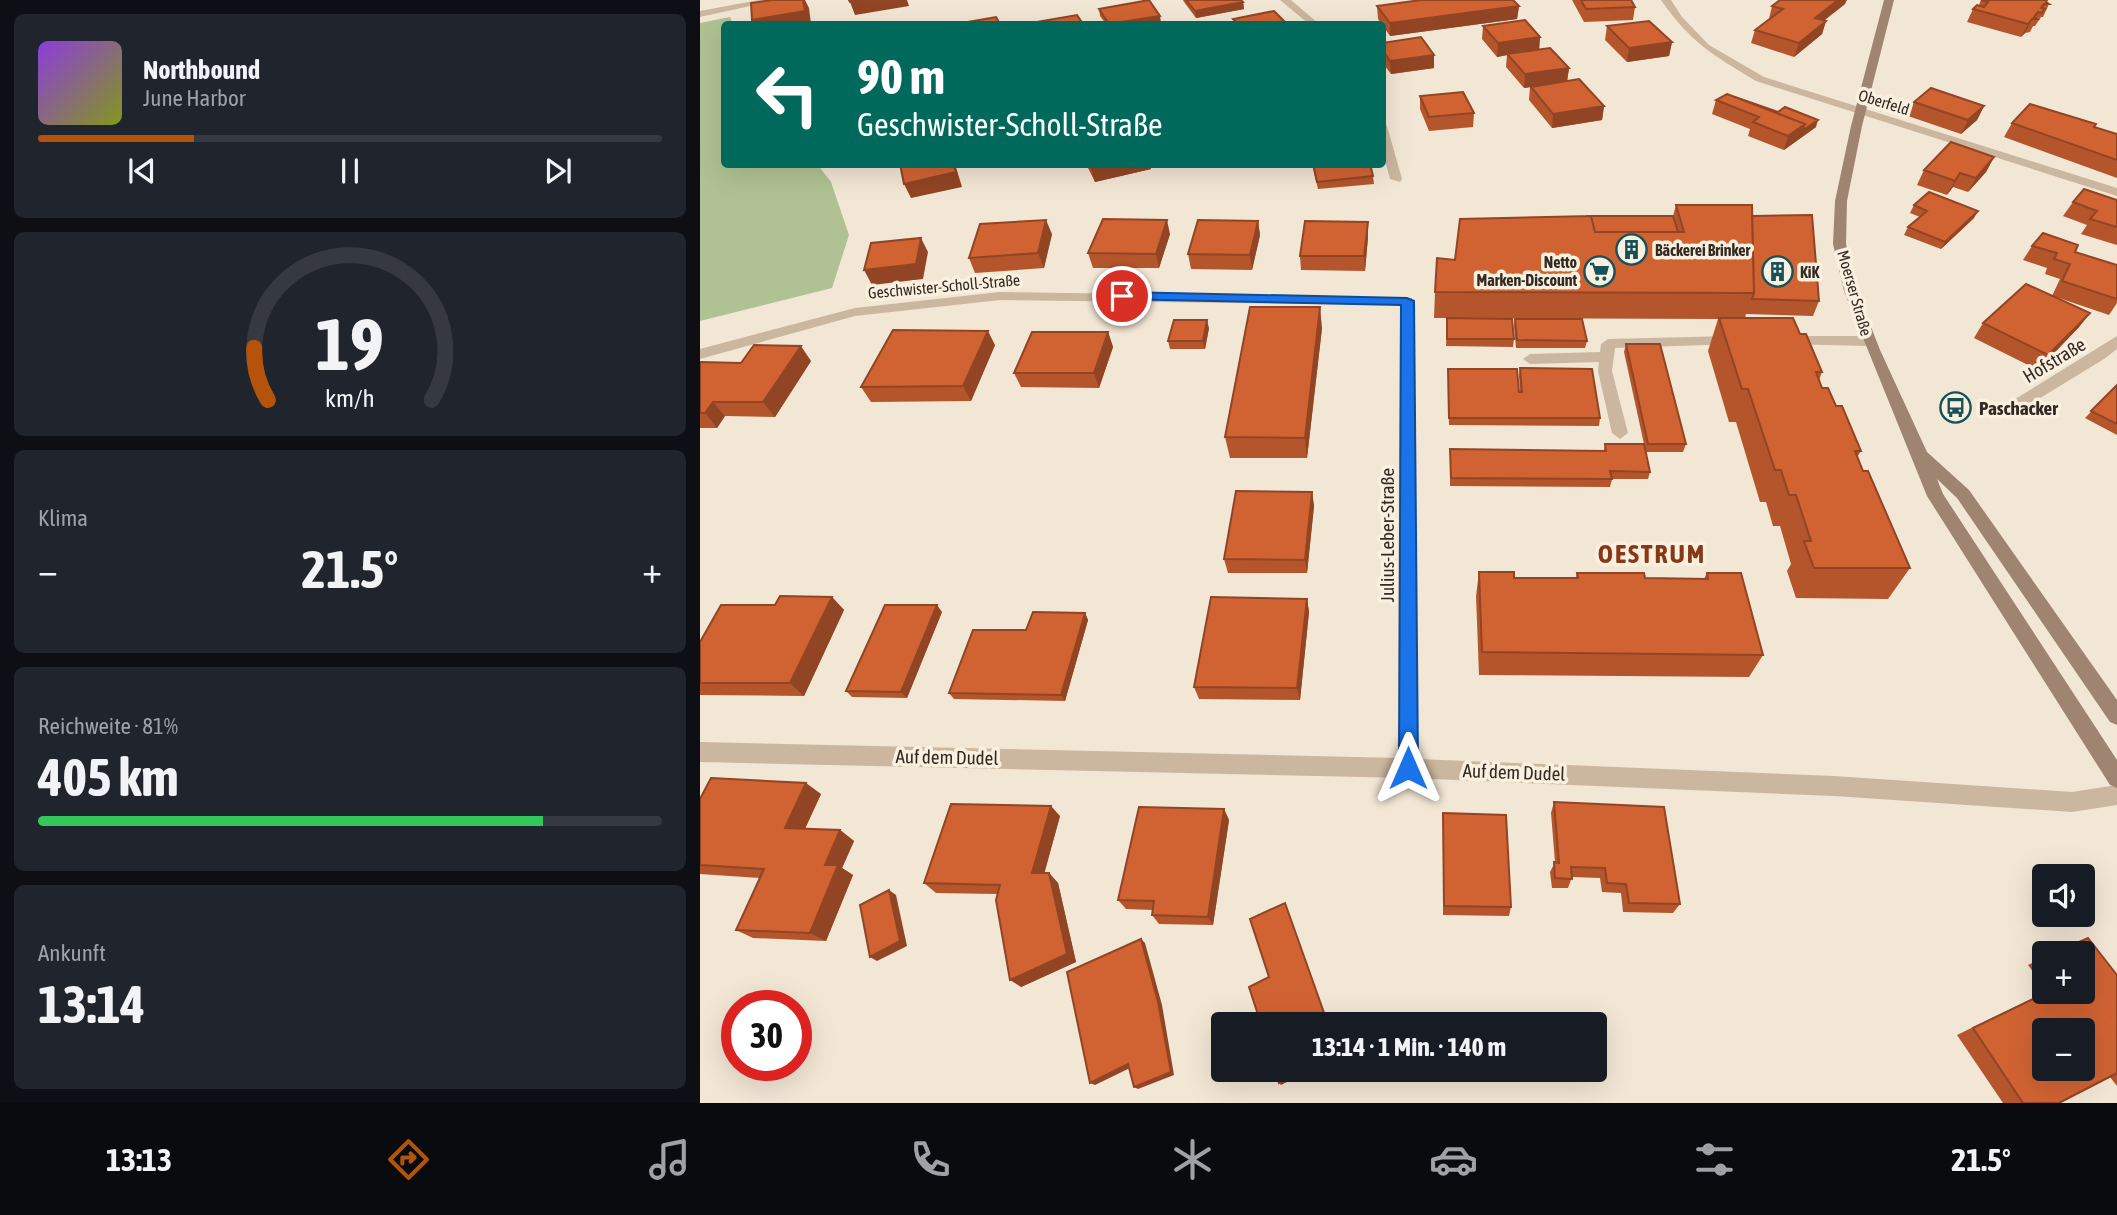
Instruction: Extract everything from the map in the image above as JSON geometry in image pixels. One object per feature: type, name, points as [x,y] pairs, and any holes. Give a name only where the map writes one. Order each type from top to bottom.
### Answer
[{"type":"street","points":[[700,14],[773,0]]},
{"type":"street","points":[[1284,0],[1310,21]]},
{"type":"street","name":"Oberfeld","points":[[1666,0],[1679,19],[1706,47],[1760,79],[2117,192]]},
{"type":"street","name":"Moerser Straße","points":[[1889,0],[1838,209],[1841,257],[1857,312],[1884,379],[1922,454],[1935,496],[2117,778]]},
{"type":"street","points":[[1386,141],[1396,179]]},
{"type":"street","name":"Geschwister-Scholl-Straße","points":[[700,354],[855,312],[1000,296],[1407,301]]},
{"type":"street","name":"Julius-Leber-Straße","points":[[1407,301],[1408,768]]},
{"type":"street","points":[[1620,433],[1605,370],[1608,344],[1753,341]]},
{"type":"street","points":[[1779,341],[1869,341]]},
{"type":"street","name":"Hofstraße","points":[[2009,410],[2099,356],[2117,341]]},
{"type":"street","points":[[1530,359],[1606,357]]},
{"type":"street","name":"Moerser Straße","points":[[1922,454],[1963,494],[2117,716]]},
{"type":"street","name":"Auf dem Dudel","points":[[700,752],[1408,768],[1834,786],[2072,802],[2117,795]]},
{"type":"green space","points":[[730,17],[732,21],[721,21],[721,168],[820,168],[831,182],[849,235],[832,288],[700,321],[700,23]]},
{"type":"building","points":[[803,0],[805,11],[752,20],[751,3]]},
{"type":"building","points":[[1149,0],[1160,16],[1107,21],[1099,9]]},
{"type":"building","points":[[1186,0],[1241,0],[1243,2],[1195,11]]},
{"type":"building","points":[[1421,0],[1513,0],[1519,6],[1390,23],[1377,6]]},
{"type":"building","points":[[1581,0],[1631,0],[1635,7],[1586,9]]},
{"type":"building","points":[[1780,0],[1838,0],[1815,18],[1826,21],[1799,43],[1755,30],[1783,9],[1772,6]]},
{"type":"building","points":[[1981,0],[2047,0],[2049,4],[2044,4],[2041,8],[2045,9],[2034,17],[2037,19],[2032,19],[2028,24],[1973,9],[1977,5],[1984,7],[1988,2]]},
{"type":"building","points":[[1274,11],[1284,21],[1235,21],[1233,19]]},
{"type":"building","points":[[1077,15],[1081,21],[1042,21]]},
{"type":"building","points":[[996,17],[998,21],[973,21]]},
{"type":"building","points":[[1525,20],[1540,37],[1498,43],[1483,26]]},
{"type":"building","points":[[1649,21],[1672,42],[1629,48],[1607,26]]},
{"type":"building","points":[[1421,37],[1434,55],[1390,61],[1386,55],[1386,42]]},
{"type":"building","points":[[1550,48],[1569,68],[1525,74],[1507,54]]},
{"type":"building","points":[[1579,79],[1604,106],[1553,114],[1531,87]]},
{"type":"building","points":[[1931,88],[1984,106],[1968,120],[1914,102]]},
{"type":"building","points":[[1463,92],[1474,113],[1429,117],[1420,96]]},
{"type":"building","points":[[1727,94],[1805,124],[1788,136],[1753,122],[1759,117],[1716,100]]},
{"type":"building","points":[[1735,97],[1778,112],[1785,107],[1818,120],[1802,131],[1805,124]]},
{"type":"building","points":[[2030,104],[2096,124],[2094,127],[2117,134],[2117,160],[2012,123]]},
{"type":"building","points":[[1951,142],[1994,157],[1976,178],[1960,173],[1955,181],[1924,170]]},
{"type":"building","points":[[901,168],[954,168],[956,172],[904,184]]},
{"type":"building","points":[[1314,168],[1371,168],[1373,176],[1317,182]]},
{"type":"building","points":[[2084,189],[2117,200],[2117,227],[2090,219],[2097,211],[2073,202]]},
{"type":"building","points":[[1929,192],[1978,211],[1945,242],[1908,227],[1927,211],[1914,205]]},
{"type":"building","name":"Netto Marken-Discount","points":[[1676,205],[1752,205],[1754,293],[1435,292],[1437,258],[1455,260],[1460,219],[1591,216],[1595,232],[1684,232]]},
{"type":"building","name":"KiK","points":[[1812,215],[1819,301],[1752,299],[1752,216]]},
{"type":"building","points":[[1591,216],[1673,216],[1678,232],[1595,232]]},
{"type":"building","points":[[1103,219],[1167,220],[1156,254],[1088,253]]},
{"type":"building","points":[[1046,220],[1038,253],[969,258],[980,224]]},
{"type":"building","points":[[1198,220],[1258,221],[1250,255],[1188,254]]},
{"type":"building","points":[[1305,221],[1368,222],[1364,256],[1300,256]]},
{"type":"building","points":[[2043,233],[2078,245],[2075,252],[2117,265],[2117,299],[2062,281],[2070,264],[2054,259],[2057,253],[2032,246]]},
{"type":"building","points":[[921,238],[916,264],[864,270],[871,243]]},
{"type":"building","points":[[2026,284],[2090,313],[2048,355],[1983,323]]},
{"type":"building","points":[[1250,307],[1320,307],[1305,438],[1225,437]]},
{"type":"building","points":[[1447,318],[1512,319],[1514,339],[1447,339]]},
{"type":"building","points":[[1719,318],[1793,318],[1800,334],[1806,334],[1822,372],[1816,372],[1822,388],[1828,388],[1836,406],[1842,406],[1861,451],[1855,451],[1863,471],[1868,471],[1910,568],[1814,568],[1804,541],[1811,541],[1796,495],[1789,495],[1781,470],[1775,470],[1748,389],[1742,389]]},
{"type":"building","points":[[1515,319],[1582,319],[1587,341],[1517,340]]},
{"type":"building","points":[[1174,320],[1207,320],[1203,341],[1168,341]]},
{"type":"building","points":[[893,330],[988,331],[963,386],[861,387]]},
{"type":"building","points":[[1032,332],[1108,332],[1094,373],[1014,373]]},
{"type":"building","points":[[1626,344],[1660,344],[1686,444],[1648,444]]},
{"type":"building","points":[[754,345],[801,346],[763,402],[713,402],[705,413],[700,413],[700,362],[741,363]]},
{"type":"building","points":[[1520,368],[1592,369],[1600,418],[1449,418],[1448,369],[1517,369],[1519,392],[1522,392]]},
{"type":"building","points":[[2117,385],[2117,424],[2091,411]]},
{"type":"building","points":[[1605,444],[1644,444],[1650,472],[1610,471],[1612,479],[1451,478],[1450,449],[1606,451]]},
{"type":"building","points":[[1236,491],[1312,492],[1305,560],[1224,559]]},
{"type":"building","points":[[1479,572],[1514,572],[1514,578],[1578,578],[1577,573],[1644,573],[1645,578],[1708,579],[1707,573],[1741,573],[1763,655],[1482,652]]},
{"type":"building","points":[[780,596],[832,597],[790,683],[700,683],[700,642],[721,605],[775,605]]},
{"type":"building","points":[[1211,597],[1307,599],[1297,688],[1194,687]]},
{"type":"building","points":[[885,605],[937,605],[901,692],[846,691]]},
{"type":"building","points":[[1033,612],[1085,613],[1061,695],[949,693],[973,630],[1026,630]]},
{"type":"building","points":[[711,778],[806,783],[785,828],[840,830],[825,865],[838,865],[810,933],[736,930],[764,869],[700,865],[700,799]]},
{"type":"building","points":[[1554,802],[1664,807],[1680,904],[1629,903],[1626,884],[1607,883],[1605,868],[1571,867],[1572,879],[1555,878],[1554,862],[1559,863]]},
{"type":"building","points":[[951,804],[1051,806],[1032,873],[1049,873],[1067,954],[1010,980],[996,900],[1000,885],[924,883]]},
{"type":"building","points":[[1139,807],[1224,809],[1208,917],[1152,915],[1154,901],[1118,900]]},
{"type":"building","points":[[1443,813],[1506,815],[1511,907],[1444,906]]},
{"type":"building","points":[[889,890],[900,941],[870,957],[860,905]]},
{"type":"building","points":[[1285,903],[1324,1012],[1257,1012],[1249,987],[1269,977],[1250,919]]},
{"type":"building","points":[[1141,939],[1158,1002],[1171,1072],[1134,1087],[1128,1064],[1090,1083],[1067,972]]},
{"type":"building","points":[[2095,947],[2117,975],[2117,1073],[2059,1103],[2023,1103],[1973,1028],[2032,1000],[2032,1004],[2095,1004]]},
{"type":"place","name":"Bäckerei Brinker","points":[[1632,250]]},
{"type":"place","name":"Netto Marken-Discount","points":[[1600,271]]},
{"type":"place","name":"KiK","points":[[1777,272]]},
{"type":"place","name":"Paschacker","points":[[1956,408]]},
{"type":"district","name":"OESTRUM","points":[[1652,554]]},
{"type":"route","points":[[1122,296],[1407,301],[1408,768]]}]
